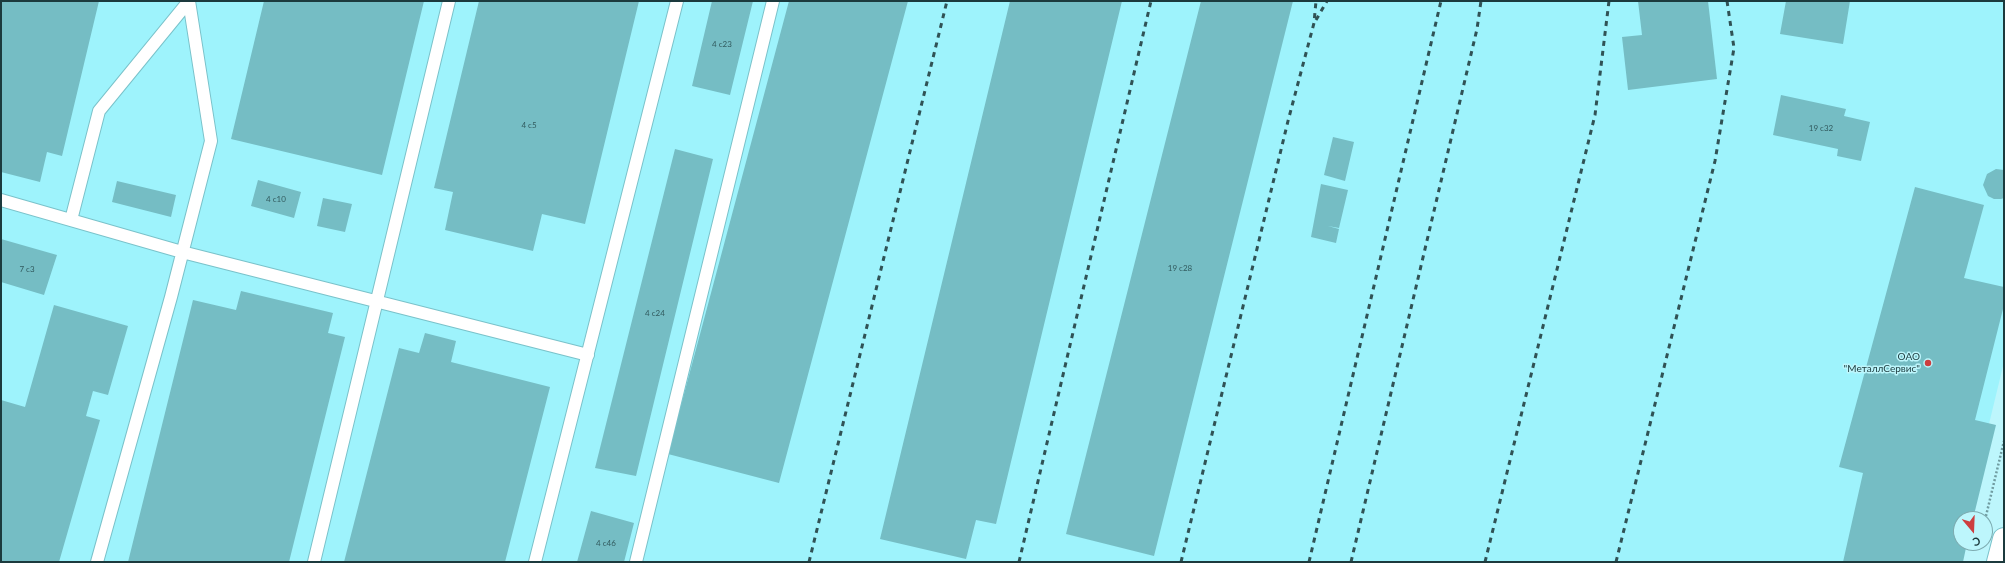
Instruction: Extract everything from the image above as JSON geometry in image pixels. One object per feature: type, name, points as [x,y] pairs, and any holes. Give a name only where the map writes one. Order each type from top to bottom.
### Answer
[{"type":"street","points":[[1998,562],[2004,539]]},
{"type":"lane","points":[[71,220],[99,111],[189,1]]},
{"type":"lane","points":[[97,562],[182,252],[210,141],[189,1]]},
{"type":"lane","points":[[314,562],[449,1]]},
{"type":"lane","points":[[535,562],[677,1]]},
{"type":"lane","points":[[636,562],[773,1]]},
{"type":"lane","points":[[1,200],[182,252],[588,355]]},
{"type":"path","points":[[1987,511],[2004,441]]},
{"type":"shaded area","points":[[1,1],[2004,1],[2004,362],[1968,511],[1953,511],[1953,551],[1957,551],[1956,562],[1,562]]},
{"type":"building","points":[[1,1],[99,1],[62,156],[47,152],[40,182],[1,172]]},
{"type":"building","points":[[264,1],[424,1],[382,175],[231,139]]},
{"type":"building","points":[[479,1],[639,1],[585,224],[542,214],[533,251],[445,230],[453,192],[434,188]]},
{"type":"building","points":[[712,1],[753,1],[730,95],[692,86]]},
{"type":"building","points":[[789,1],[908,1],[779,483],[668,454]]},
{"type":"building","points":[[1010,1],[1122,1],[996,524],[976,520],[966,559],[880,539]]},
{"type":"building","points":[[1201,1],[1293,1],[1154,556],[1066,534]]},
{"type":"building","points":[[1638,1],[1708,1],[1717,79],[1628,90],[1622,37],[1642,35]]},
{"type":"building","points":[[1786,1],[1850,1],[1843,44],[1780,34]]},
{"type":"building","points":[[1781,95],[1846,109],[1844,116],[1870,122],[1861,161],[1837,156],[1838,149],[1773,135]]},
{"type":"building","points":[[1333,137],[1354,142],[1345,181],[1324,175]]},
{"type":"building","points":[[675,149],[713,159],[636,476],[595,468]]},
{"type":"building","points":[[1996,169],[2004,170],[2004,198],[2001,199],[1994,199],[1988,196],[1983,185],[1987,174]]},
{"type":"building","points":[[258,180],[301,192],[294,218],[251,206]]},
{"type":"building","points":[[117,181],[176,195],[171,217],[112,202]]},
{"type":"building","points":[[1321,184],[1348,190],[1339,228],[1328,226],[1339,229],[1336,243],[1311,237]]},
{"type":"building","name":"ОАО \"МеталлСервис\"","points":[[1915,187],[1984,205],[1964,278],[2004,287],[2004,305],[1975,420],[1996,425],[1975,511],[1953,511],[1953,551],[1965,551],[1963,562],[1843,562],[1863,473],[1839,467]]},
{"type":"building","points":[[323,198],[352,204],[345,232],[317,226]]},
{"type":"building","points":[[1,239],[57,255],[44,295],[1,282]]},
{"type":"building","points":[[241,291],[333,313],[328,333],[345,337],[289,562],[128,562],[193,300],[236,310]]},
{"type":"building","points":[[54,305],[128,326],[108,395],[93,391],[86,416],[100,420],[59,562],[1,562],[1,400],[25,407]]},
{"type":"building","points":[[425,333],[456,341],[451,362],[550,387],[505,562],[344,562],[399,348],[419,353]]},
{"type":"building","points":[[591,511],[634,523],[624,562],[577,562]]},
{"type":"railway","points":[[809,562],[947,1]]},
{"type":"railway","points":[[1019,562],[1151,1]]},
{"type":"railway","points":[[1181,562],[1288,121],[1314,23],[1316,1]]},
{"type":"railway","points":[[1316,20],[1327,1]]},
{"type":"railway","points":[[1309,562],[1441,1]]},
{"type":"railway","points":[[1351,562],[1477,29],[1481,1]]},
{"type":"railway","points":[[1485,562],[1595,115],[1609,1]]},
{"type":"railway","points":[[1616,562],[1715,161],[1734,48],[1727,1]]},
{"type":"place","name":"ОАО \"МеталлСервис\"","points":[[1928,363]]}]
